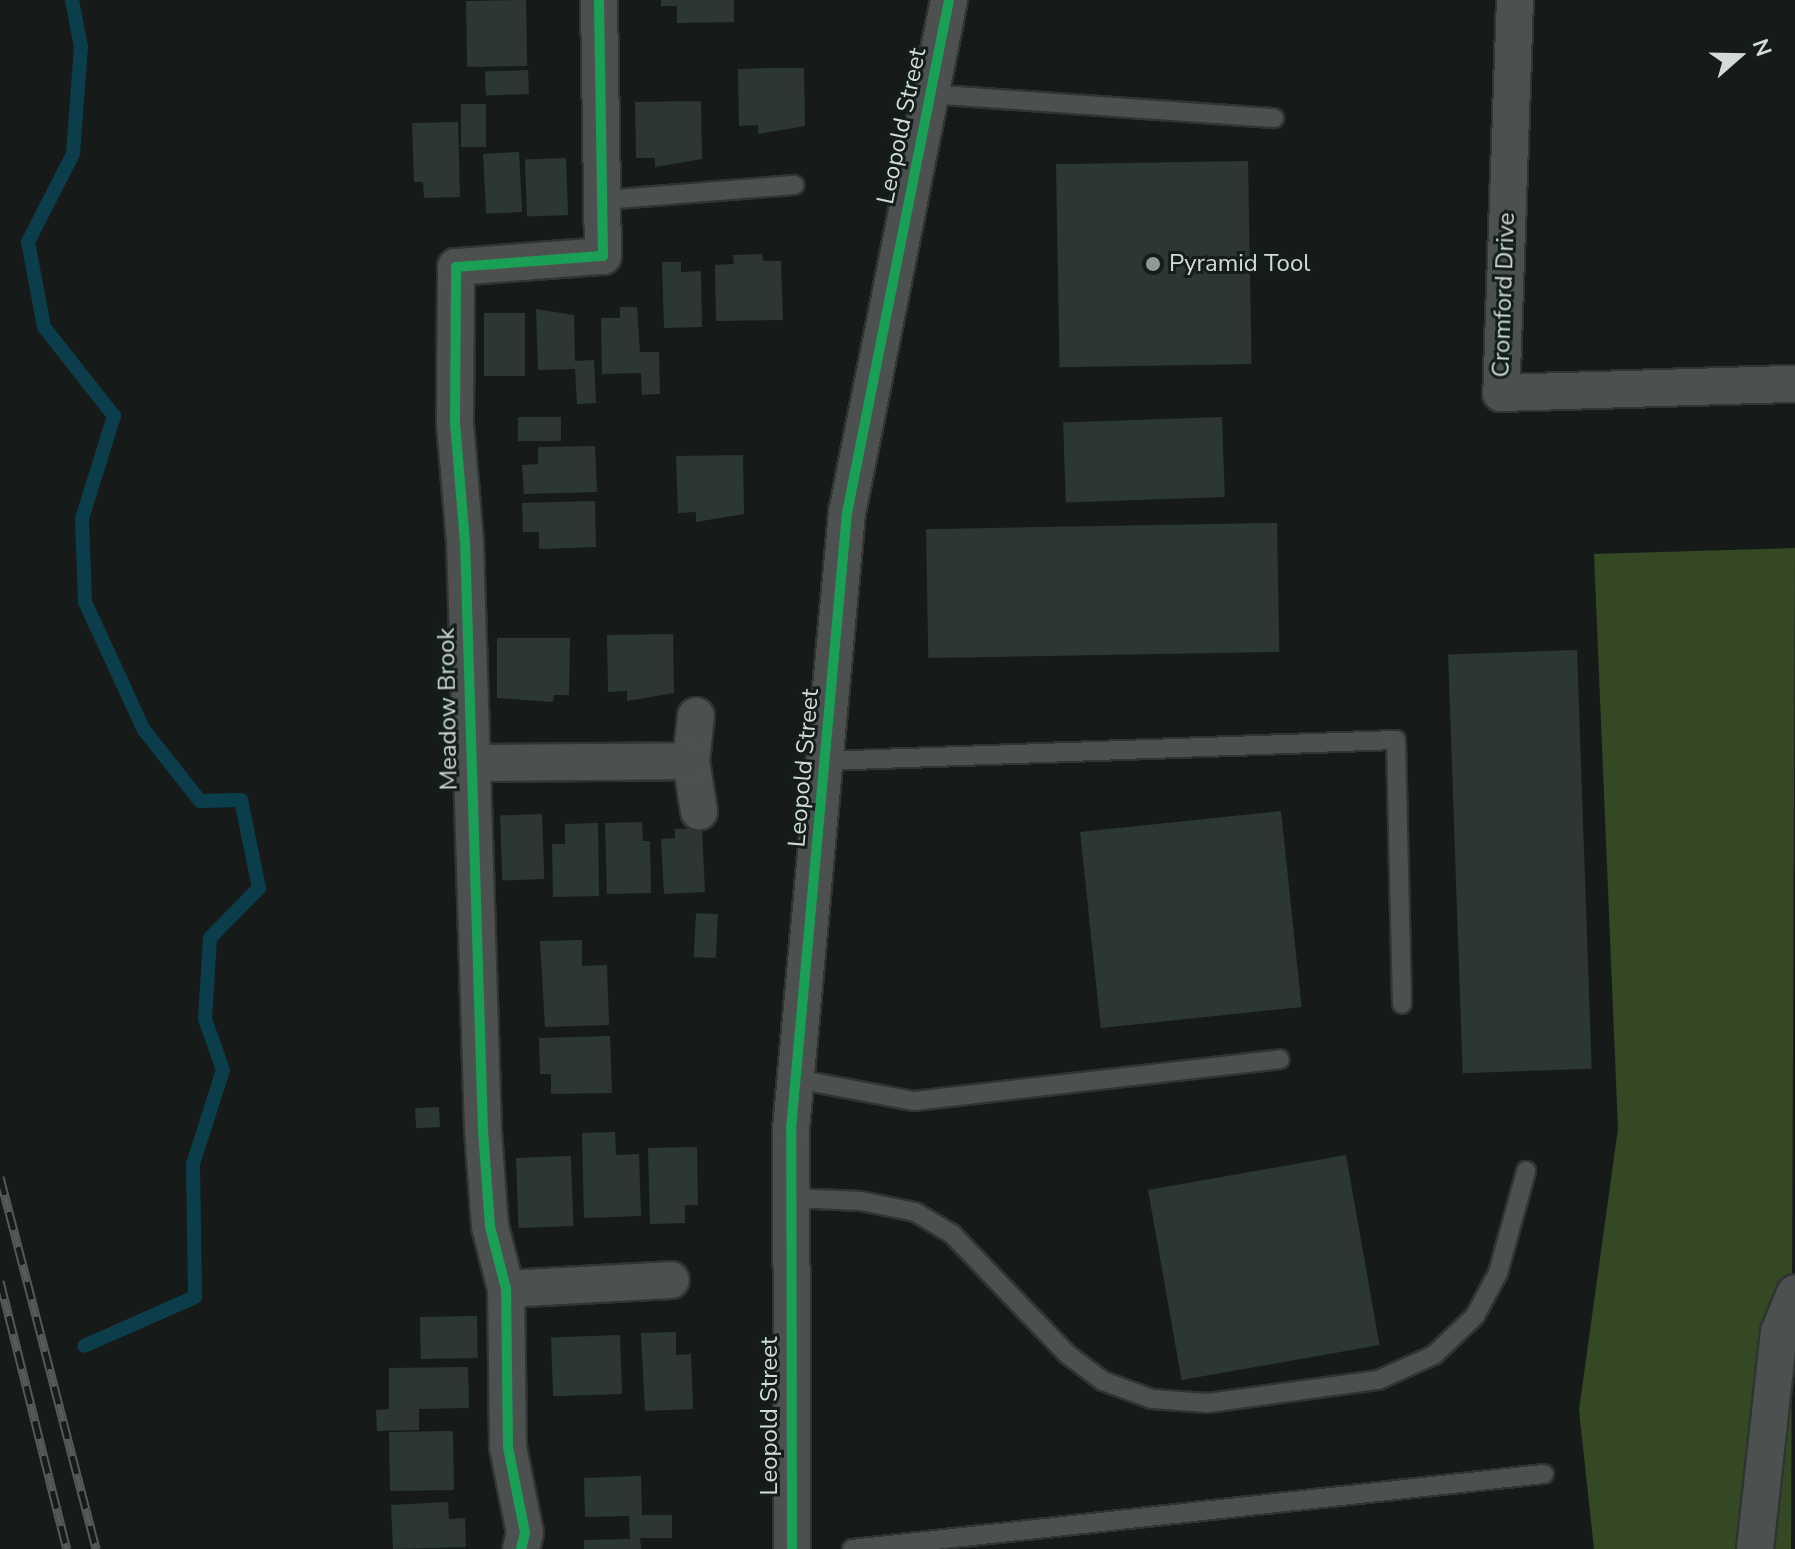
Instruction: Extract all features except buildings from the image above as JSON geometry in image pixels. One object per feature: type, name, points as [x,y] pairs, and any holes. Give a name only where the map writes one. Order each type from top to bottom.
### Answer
[{"type":"street","name":"Meadow Brook","points":[[521,1549],[525,1533],[508,1447],[506,1289],[490,1226],[483,1130],[468,763],[465,542],[455,422],[456,267],[603,256],[599,0]]},
{"type":"street","name":"Leopold Street","points":[[792,1549],[791,1198],[796,1079],[847,513],[949,0]]},
{"type":"street","name":"Cromford Drive","points":[[1515,0],[1501,393],[1795,384]]},
{"type":"street","points":[[696,716],[691,761],[699,811]]},
{"type":"street","name":"Meadow Brook","points":[[468,763],[691,761]]},
{"type":"street","points":[[506,1289],[671,1280]]},
{"type":"street","points":[[1755,1549],[1779,1332],[1795,1293]]},
{"type":"lane","points":[[928,94],[1274,118]]},
{"type":"lane","points":[[603,200],[794,185]]},
{"type":"lane","points":[[825,761],[1396,740],[1402,1004]]},
{"type":"lane","points":[[796,1079],[914,1101],[1280,1059]]},
{"type":"lane","points":[[791,1198],[861,1201],[915,1212],[986,1265],[1067,1354],[1103,1381],[1152,1399],[1208,1403],[1378,1380],[1434,1355],[1475,1316],[1498,1273],[1526,1171]]},
{"type":"lane","points":[[852,1549],[1544,1474]]},
{"type":"green space","points":[[1795,548],[1791,1549],[1594,1549],[1579,1410],[1618,1129],[1594,554]]},
{"type":"waterway","points":[[72,0],[81,47],[73,154],[28,242],[44,327],[114,416],[82,519],[85,602],[144,730],[200,801],[241,800],[259,888],[210,938],[205,1019],[223,1070],[193,1164],[195,1297],[84,1346]]},
{"type":"railway","points":[[0,1177],[96,1549]]},
{"type":"railway","points":[[0,1281],[67,1549]]},
{"type":"cycle path","points":[[521,1549],[525,1533],[508,1447],[506,1289],[490,1226],[483,1130],[465,542],[455,422],[456,267],[603,256],[599,0]]},
{"type":"cycle path","points":[[792,1549],[791,1129],[847,513],[949,0]]},
{"type":"place","name":"Pyramid Tool","points":[[1153,264]]}]
